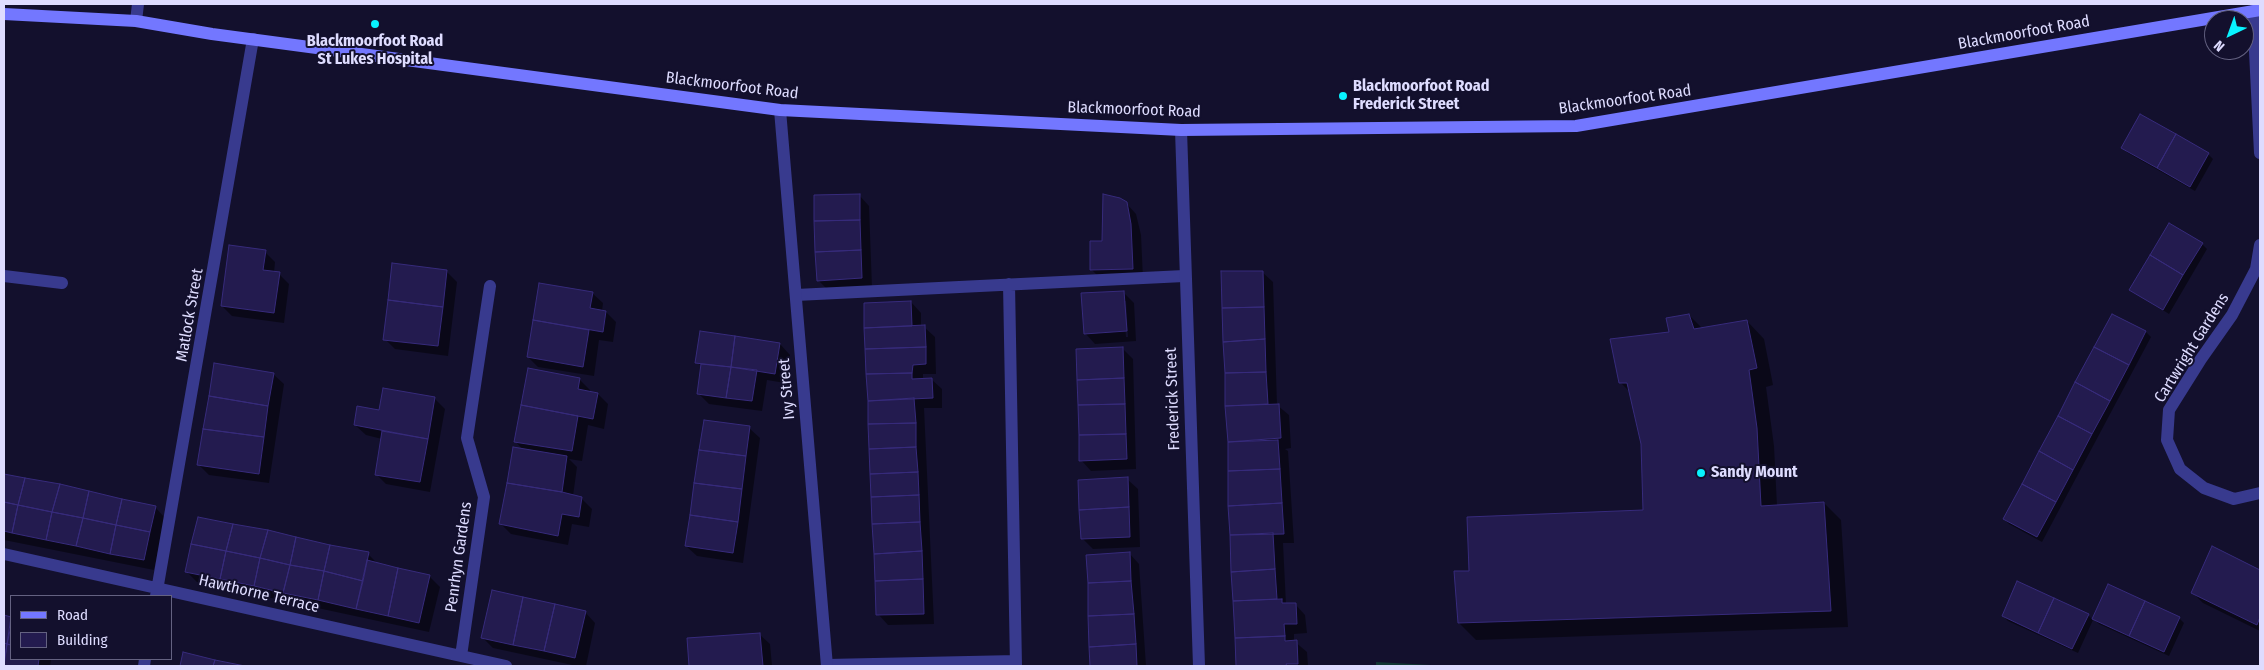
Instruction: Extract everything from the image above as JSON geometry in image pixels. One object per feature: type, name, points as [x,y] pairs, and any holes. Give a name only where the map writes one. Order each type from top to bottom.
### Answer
[{"type":"street","points":[[136,21],[138,4]]},
{"type":"street","points":[[2257,10],[2260,153]]},
{"type":"street","name":"Blackmoorfoot Road","points":[[4,14],[136,21],[253,39],[780,110],[1181,130],[1576,126],[2257,10]]},
{"type":"street","name":"Matlock Street","points":[[157,592],[253,39]]},
{"type":"street","name":"Ivy Street","points":[[780,110],[827,666]]},
{"type":"street","name":"Frederick Street","points":[[1181,130],[1184,276],[1199,666]]},
{"type":"street","name":"Cartwright Gardens","points":[[2260,245],[2256,269],[2232,315],[2201,359],[2169,410],[2167,440],[2180,469],[2204,488],[2234,498],[2260,493]]},
{"type":"street","points":[[4,276],[62,283]]},
{"type":"street","points":[[796,295],[1184,276]]},
{"type":"street","points":[[827,666],[1016,664],[1010,284]]},
{"type":"street","name":"Penrhyn Gardens","points":[[461,656],[484,497],[467,438],[490,286]]},
{"type":"street","name":"Hawthorne Terrace","points":[[4,554],[171,595]]},
{"type":"street","name":"Hawthorne Terrace","points":[[172,595],[506,666]]},
{"type":"green space","points":[[1376,662],[1449,666],[1376,666]]},
{"type":"building","points":[[2140,114],[2176,134],[2157,168],[2121,148]]},
{"type":"building","points":[[2176,134],[2209,153],[2190,187],[2157,168]]},
{"type":"building","points":[[860,194],[860,220],[814,221],[814,195]]},
{"type":"building","points":[[1103,194],[1120,198],[1127,202],[1131,224],[1133,269],[1090,270],[1090,241],[1102,241]]},
{"type":"building","points":[[860,220],[861,250],[815,252],[814,221]]},
{"type":"building","points":[[2169,223],[2203,243],[2183,275],[2150,255]]},
{"type":"building","points":[[229,245],[266,250],[263,270],[280,272],[274,313],[221,306]]},
{"type":"building","points":[[861,250],[862,278],[817,281],[815,252]]},
{"type":"building","points":[[2150,255],[2183,275],[2163,310],[2129,290]]},
{"type":"building","points":[[392,263],[447,270],[443,307],[388,300]]},
{"type":"building","points":[[1221,271],[1263,271],[1264,307],[1222,308]]},
{"type":"building","points":[[539,283],[593,292],[590,308],[606,311],[603,332],[533,320]]},
{"type":"building","points":[[1124,291],[1127,331],[1084,334],[1081,293]]},
{"type":"building","points":[[388,300],[443,307],[438,346],[383,340]]},
{"type":"building","points":[[911,301],[912,326],[864,328],[864,303]]},
{"type":"building","points":[[1264,307],[1265,339],[1223,342],[1222,308]]},
{"type":"building","name":"Sandy Mount","points":[[1689,314],[1694,329],[1747,320],[1757,368],[1749,370],[1757,428],[1761,506],[1824,502],[1831,611],[1458,623],[1454,571],[1469,571],[1467,517],[1643,510],[1641,444],[1627,383],[1619,383],[1610,339],[1669,332],[1666,318]]},
{"type":"building","points":[[2112,314],[2146,331],[2129,365],[2094,347]]},
{"type":"building","points":[[533,320],[589,330],[583,367],[527,357]]},
{"type":"building","points":[[925,325],[926,347],[865,349],[864,328]]},
{"type":"building","points":[[700,331],[735,336],[731,367],[695,363]]},
{"type":"building","points":[[735,336],[780,343],[775,374],[731,367]]},
{"type":"building","points":[[1265,339],[1266,372],[1225,373],[1223,342]]},
{"type":"building","points":[[926,347],[926,364],[913,365],[912,373],[866,374],[865,349]]},
{"type":"building","points":[[1123,347],[1124,378],[1077,380],[1076,349]]},
{"type":"building","points":[[2094,347],[2129,365],[2110,401],[2075,382]]},
{"type":"building","points":[[214,363],[274,373],[268,406],[209,396]]},
{"type":"building","points":[[701,364],[731,367],[726,398],[697,394]]},
{"type":"building","points":[[731,367],[757,370],[752,401],[726,398]]},
{"type":"building","points":[[528,368],[580,378],[578,389],[598,393],[593,419],[521,405]]},
{"type":"building","points":[[1266,372],[1268,404],[1225,406],[1225,373]]},
{"type":"building","points":[[912,373],[912,379],[932,378],[933,398],[868,401],[866,374]]},
{"type":"building","points":[[1124,378],[1125,404],[1078,405],[1077,380]]},
{"type":"building","points":[[2075,382],[2110,401],[2092,434],[2058,416]]},
{"type":"building","points":[[383,388],[435,397],[428,439],[354,425],[357,406],[379,410]]},
{"type":"building","points":[[209,396],[268,406],[264,437],[203,429]]},
{"type":"building","points":[[914,398],[916,423],[868,424],[868,401]]},
{"type":"building","points":[[1125,404],[1126,434],[1079,435],[1078,405]]},
{"type":"building","points":[[1279,404],[1281,438],[1228,442],[1225,406]]},
{"type":"building","points":[[521,405],[578,416],[572,451],[514,442]]},
{"type":"building","points":[[2058,416],[2092,434],[2073,470],[2039,451]]},
{"type":"building","points":[[704,420],[750,426],[746,456],[699,450]]},
{"type":"building","points":[[916,423],[916,447],[869,449],[868,424]]},
{"type":"building","points":[[203,429],[264,437],[259,474],[197,465]]},
{"type":"building","points":[[382,431],[428,439],[420,482],[375,475]]},
{"type":"building","points":[[1126,434],[1127,459],[1079,461],[1079,435]]},
{"type":"building","points":[[1278,440],[1280,469],[1228,471],[1228,442]]},
{"type":"building","points":[[513,447],[567,456],[562,492],[507,483]]},
{"type":"building","points":[[916,447],[918,472],[870,474],[869,449]]},
{"type":"building","points":[[699,450],[746,456],[742,489],[694,483]]},
{"type":"building","points":[[2039,451],[2073,470],[2056,502],[2022,484]]},
{"type":"building","points":[[1280,469],[1282,503],[1228,506],[1228,471]]},
{"type":"building","points":[[918,472],[919,495],[871,497],[870,474]]},
{"type":"building","points":[[4,474],[25,478],[18,505],[4,502]]},
{"type":"building","points":[[1128,477],[1129,507],[1079,510],[1078,480]]},
{"type":"building","points":[[25,478],[60,484],[52,512],[18,505]]},
{"type":"building","points":[[507,483],[582,497],[579,517],[562,514],[558,536],[499,524]]},
{"type":"building","points":[[694,483],[742,489],[738,522],[690,515]]},
{"type":"building","points":[[60,484],[89,491],[83,518],[52,512]]},
{"type":"building","points":[[2022,484],[2056,502],[2037,537],[2003,519]]},
{"type":"building","points":[[89,491],[122,499],[116,525],[83,518]]},
{"type":"building","points":[[919,495],[920,522],[872,524],[871,497]]},
{"type":"building","points":[[122,499],[156,506],[150,532],[116,525]]},
{"type":"building","points":[[4,502],[18,505],[12,533],[4,531]]},
{"type":"building","points":[[1282,503],[1284,534],[1230,535],[1228,506]]},
{"type":"building","points":[[18,505],[52,512],[46,540],[12,533]]},
{"type":"building","points":[[1129,507],[1130,537],[1081,539],[1079,510]]},
{"type":"building","points":[[52,512],[83,518],[76,546],[46,540]]},
{"type":"building","points":[[690,515],[738,522],[733,553],[685,546]]},
{"type":"building","points":[[198,517],[233,524],[226,551],[191,544]]},
{"type":"building","points":[[83,518],[116,525],[110,554],[76,546]]},
{"type":"building","points":[[920,522],[922,551],[874,554],[872,524]]},
{"type":"building","points":[[233,524],[268,530],[260,558],[226,551]]},
{"type":"building","points":[[116,525],[150,532],[144,560],[110,554]]},
{"type":"building","points":[[268,530],[296,537],[290,565],[260,558]]},
{"type":"building","points":[[1273,533],[1275,569],[1231,572],[1230,535]]},
{"type":"building","points":[[296,537],[330,545],[324,571],[290,565]]},
{"type":"building","points":[[191,544],[226,551],[220,579],[185,572]]},
{"type":"building","points":[[330,545],[369,552],[363,581],[324,571]]},
{"type":"building","points":[[2212,546],[2260,570],[2260,617],[2257,625],[2191,593]]},
{"type":"building","points":[[226,551],[260,558],[254,586],[220,579]]},
{"type":"building","points":[[922,551],[923,579],[875,581],[874,554]]},
{"type":"building","points":[[1130,552],[1131,581],[1088,583],[1086,555]]},
{"type":"building","points":[[260,558],[290,565],[283,593],[254,586]]},
{"type":"building","points":[[367,560],[398,568],[388,616],[356,609]]},
{"type":"building","points":[[290,565],[324,571],[318,600],[283,593]]},
{"type":"building","points":[[398,568],[430,575],[419,623],[388,616]]},
{"type":"building","points":[[1275,569],[1277,599],[1233,601],[1231,572]]},
{"type":"building","points":[[324,571],[363,581],[356,609],[318,600]]},
{"type":"building","points":[[923,579],[924,614],[876,615],[875,581]]},
{"type":"building","points":[[1131,581],[1134,614],[1088,616],[1088,583]]},
{"type":"building","points":[[2017,581],[2054,598],[2038,633],[2002,616]]},
{"type":"building","points":[[2108,584],[2145,601],[2129,636],[2092,619]]},
{"type":"building","points":[[492,590],[523,597],[513,645],[481,638]]},
{"type":"building","points":[[523,597],[555,604],[544,651],[513,645]]},
{"type":"building","points":[[2054,598],[2089,614],[2072,649],[2038,633]]},
{"type":"building","points":[[1282,599],[1282,603],[1296,603],[1297,624],[1284,624],[1285,636],[1235,638],[1233,601]]},
{"type":"building","points":[[2145,601],[2180,617],[2164,652],[2129,636]]},
{"type":"building","points":[[555,604],[586,611],[575,658],[544,651]]},
{"type":"building","points":[[1134,614],[1136,644],[1089,647],[1088,616]]},
{"type":"building","points":[[4,615],[10,617],[10,624],[7,644],[4,643]]},
{"type":"building","points":[[10,630],[10,645],[7,644]]},
{"type":"building","points":[[760,633],[763,666],[689,666],[687,638]]},
{"type":"building","points":[[1285,636],[1285,641],[1297,640],[1298,664],[1286,664],[1287,666],[1236,666],[1235,638]]},
{"type":"building","points":[[4,643],[7,644],[4,662]]},
{"type":"building","points":[[7,644],[10,645],[10,660],[39,660],[38,666],[4,666]]},
{"type":"building","points":[[1136,644],[1137,666],[1090,666],[1089,647]]},
{"type":"building","points":[[183,652],[215,660],[213,666],[180,666]]},
{"type":"building","points":[[215,660],[245,666],[213,666]]},
{"type":"place","name":"Blackmoorfoot Road St Lukes Hospital","points":[[375,24]]},
{"type":"place","name":"Blackmoorfoot Road Frederick Street","points":[[1343,96]]},
{"type":"place","name":"Sandy Mount","points":[[1701,473]]}]
